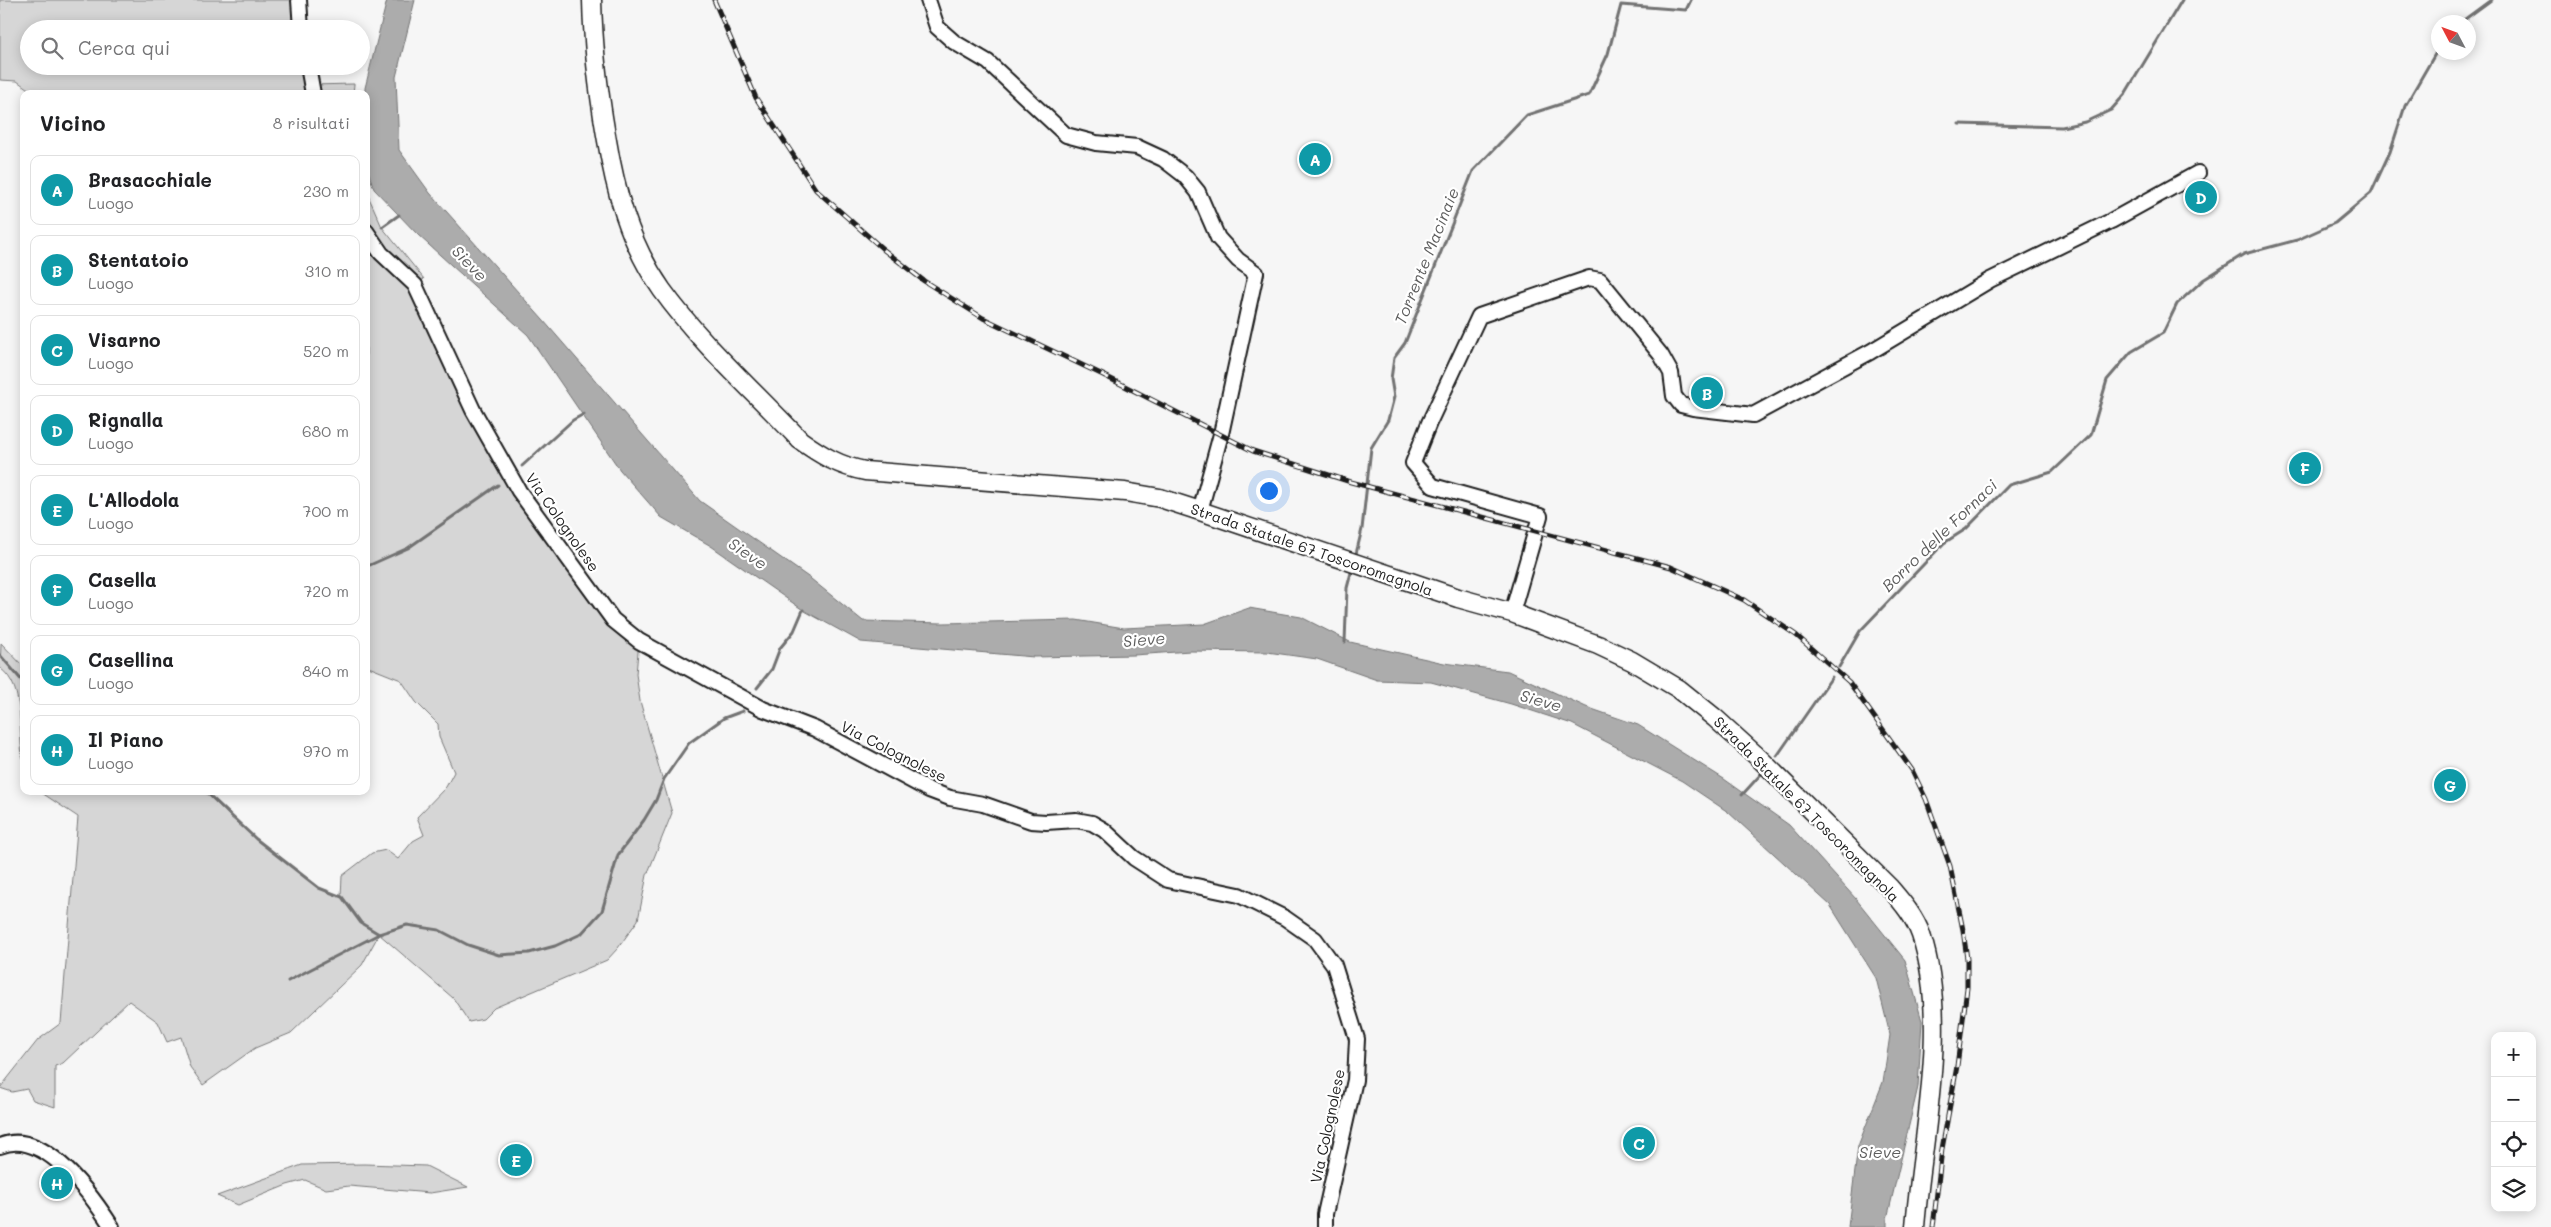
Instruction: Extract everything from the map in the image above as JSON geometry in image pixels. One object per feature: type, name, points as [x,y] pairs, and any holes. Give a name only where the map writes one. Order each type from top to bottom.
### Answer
[{"type":"main road","name":"Strada Statale 67 Toscoromagnola","points":[[592,0],[596,85],[612,176],[625,218],[641,256],[661,289],[686,320],[800,440],[842,466],[865,471],[1125,492],[1160,498],[1370,569],[1512,613],[1598,645],[1632,661],[1679,689],[1759,758],[1890,888],[1908,910],[1921,934],[1931,972],[1933,1069],[1915,1227]]},
{"type":"street","points":[[299,0],[300,20]]},
{"type":"street","points":[[928,0],[937,27],[954,42],[988,62],[1066,136],[1137,147],[1163,159],[1185,176],[1198,192],[1218,238],[1238,260],[1256,273],[1221,434],[1200,511]]},
{"type":"street","points":[[310,75],[312,90]]},
{"type":"street","points":[[1512,613],[1540,516],[1433,486],[1413,464],[1429,423],[1479,316],[1589,278],[1600,280],[1661,355],[1671,373],[1674,396],[1681,405],[1753,415],[1870,352],[1990,280],[2112,221],[2198,173]]},
{"type":"street","name":"Via Colognolese","points":[[370,237],[381,253],[416,285],[473,410],[519,491],[614,620],[639,641],[763,709],[815,729],[929,790],[950,798],[983,804],[1032,820],[1046,822],[1076,820],[1092,823],[1104,830],[1134,858],[1168,880],[1240,895],[1285,918],[1315,939],[1334,965],[1357,1038],[1355,1080],[1326,1209],[1325,1227]]},
{"type":"street","points":[[0,1146],[8,1142],[26,1143],[47,1153],[72,1175],[98,1205],[112,1227]]},
{"type":"shaded area","points":[[0,0],[299,0],[300,20],[20,20],[20,75],[309,75],[311,85],[354,84],[353,90],[29,90],[17,81],[0,80]]},
{"type":"shaded area","points":[[370,200],[382,227],[424,279],[416,285],[519,491],[639,641],[636,674],[640,701],[672,813],[647,875],[638,920],[607,960],[494,1008],[483,1019],[469,1022],[453,998],[379,934],[362,965],[291,1033],[255,1048],[203,1085],[190,1067],[181,1037],[167,1042],[158,1022],[129,1001],[63,1063],[55,1066],[55,1107],[33,1100],[27,1089],[12,1092],[0,1088],[38,1040],[61,1023],[78,817],[45,795],[209,795],[230,817],[273,853],[319,888],[341,897],[342,876],[372,853],[386,850],[398,859],[413,841],[424,835],[417,817],[446,787],[454,772],[439,737],[438,724],[416,702],[401,680],[370,668]]},
{"type":"shaded area","points":[[1,643],[20,663],[20,713],[14,688],[9,677],[0,668]]},
{"type":"shaded area","points":[[302,1165],[426,1166],[468,1187],[430,1193],[349,1186],[326,1189],[305,1180],[287,1185],[238,1205],[217,1196]]},
{"type":"water","name":"Sieve","points":[[387,0],[415,0],[396,77],[399,150],[430,193],[700,501],[811,579],[863,621],[943,623],[1076,620],[1124,628],[1204,624],[1249,608],[1301,617],[1350,642],[1444,663],[1508,671],[1586,707],[1638,725],[1724,779],[1789,825],[1856,899],[1905,960],[1922,1021],[1918,1087],[1887,1219],[1887,1227],[1848,1227],[1858,1146],[1883,1082],[1890,1035],[1876,978],[1830,905],[1728,812],[1682,781],[1572,724],[1511,704],[1431,682],[1377,680],[1317,659],[1267,652],[1190,651],[1134,655],[1034,657],[861,642],[803,610],[711,546],[661,517],[620,470],[528,335],[418,235],[374,189],[370,177],[370,90],[365,90],[368,75],[370,75],[370,68]]},
{"type":"waterway","name":"Torrente Macinaie","points":[[1355,558],[1362,529],[1371,448],[1388,420],[1394,397],[1391,379],[1394,358],[1405,343],[1473,171],[1527,115],[1589,95],[1608,54],[1621,5],[1686,10],[1691,0]]},
{"type":"waterway","points":[[1959,124],[2062,127],[2085,122],[2111,110],[2125,94],[2182,0]]},
{"type":"waterway","name":"Borro delle Fornaci","points":[[2471,15],[2491,0]]},
{"type":"waterway","name":"Borro delle Fornaci","points":[[1839,667],[1860,631],[1944,543],[1966,529],[2009,485],[2052,472],[2091,435],[2107,380],[2131,352],[2163,333],[2177,304],[2203,280],[2244,254],[2297,240],[2335,223],[2371,193],[2390,152],[2405,106],[2432,60]]},
{"type":"waterway","points":[[382,227],[399,215]]},
{"type":"waterway","points":[[522,466],[573,420],[584,414]]},
{"type":"waterway","points":[[370,565],[408,548],[498,485]]},
{"type":"waterway","name":"Torrente Macinaie","points":[[1345,642],[1347,588],[1352,569]]},
{"type":"waterway","points":[[757,688],[772,669],[780,648],[794,631],[803,610]]},
{"type":"waterway","points":[[0,655],[20,678]]},
{"type":"waterway","points":[[1777,756],[1832,677]]},
{"type":"waterway","points":[[209,795],[256,839],[319,888],[342,897],[361,923],[379,934],[407,925],[439,930],[468,945],[499,955],[529,953],[555,946],[581,934],[602,911],[618,855],[644,820],[656,800],[664,779],[689,743],[724,718],[743,711]]},
{"type":"waterway","points":[[1742,795],[1762,773]]},
{"type":"waterway","points":[[288,981],[379,934]]},
{"type":"railway","points":[[714,0],[756,98],[816,190],[884,250],[924,281],[983,318],[1103,375],[1253,451],[1351,482],[1671,567],[1744,600],[1796,635],[1849,682],[1912,770],[1926,799],[1950,866],[1963,930],[1967,959],[1967,988],[1957,1066],[1942,1149],[1933,1227]]},
{"type":"place","name":"Brasacchiale","points":[[1315,159]]},
{"type":"place","name":"Rignalla","points":[[2201,197]]},
{"type":"place","name":"Stentatoio","points":[[1707,393]]},
{"type":"place","name":"Casella","points":[[2305,468]]},
{"type":"place","name":"Casellina","points":[[2450,785]]},
{"type":"place","name":"Visarno","points":[[1639,1143]]},
{"type":"place","name":"L'Allodola","points":[[516,1160]]},
{"type":"place","name":"Il Piano","points":[[57,1183]]}]
